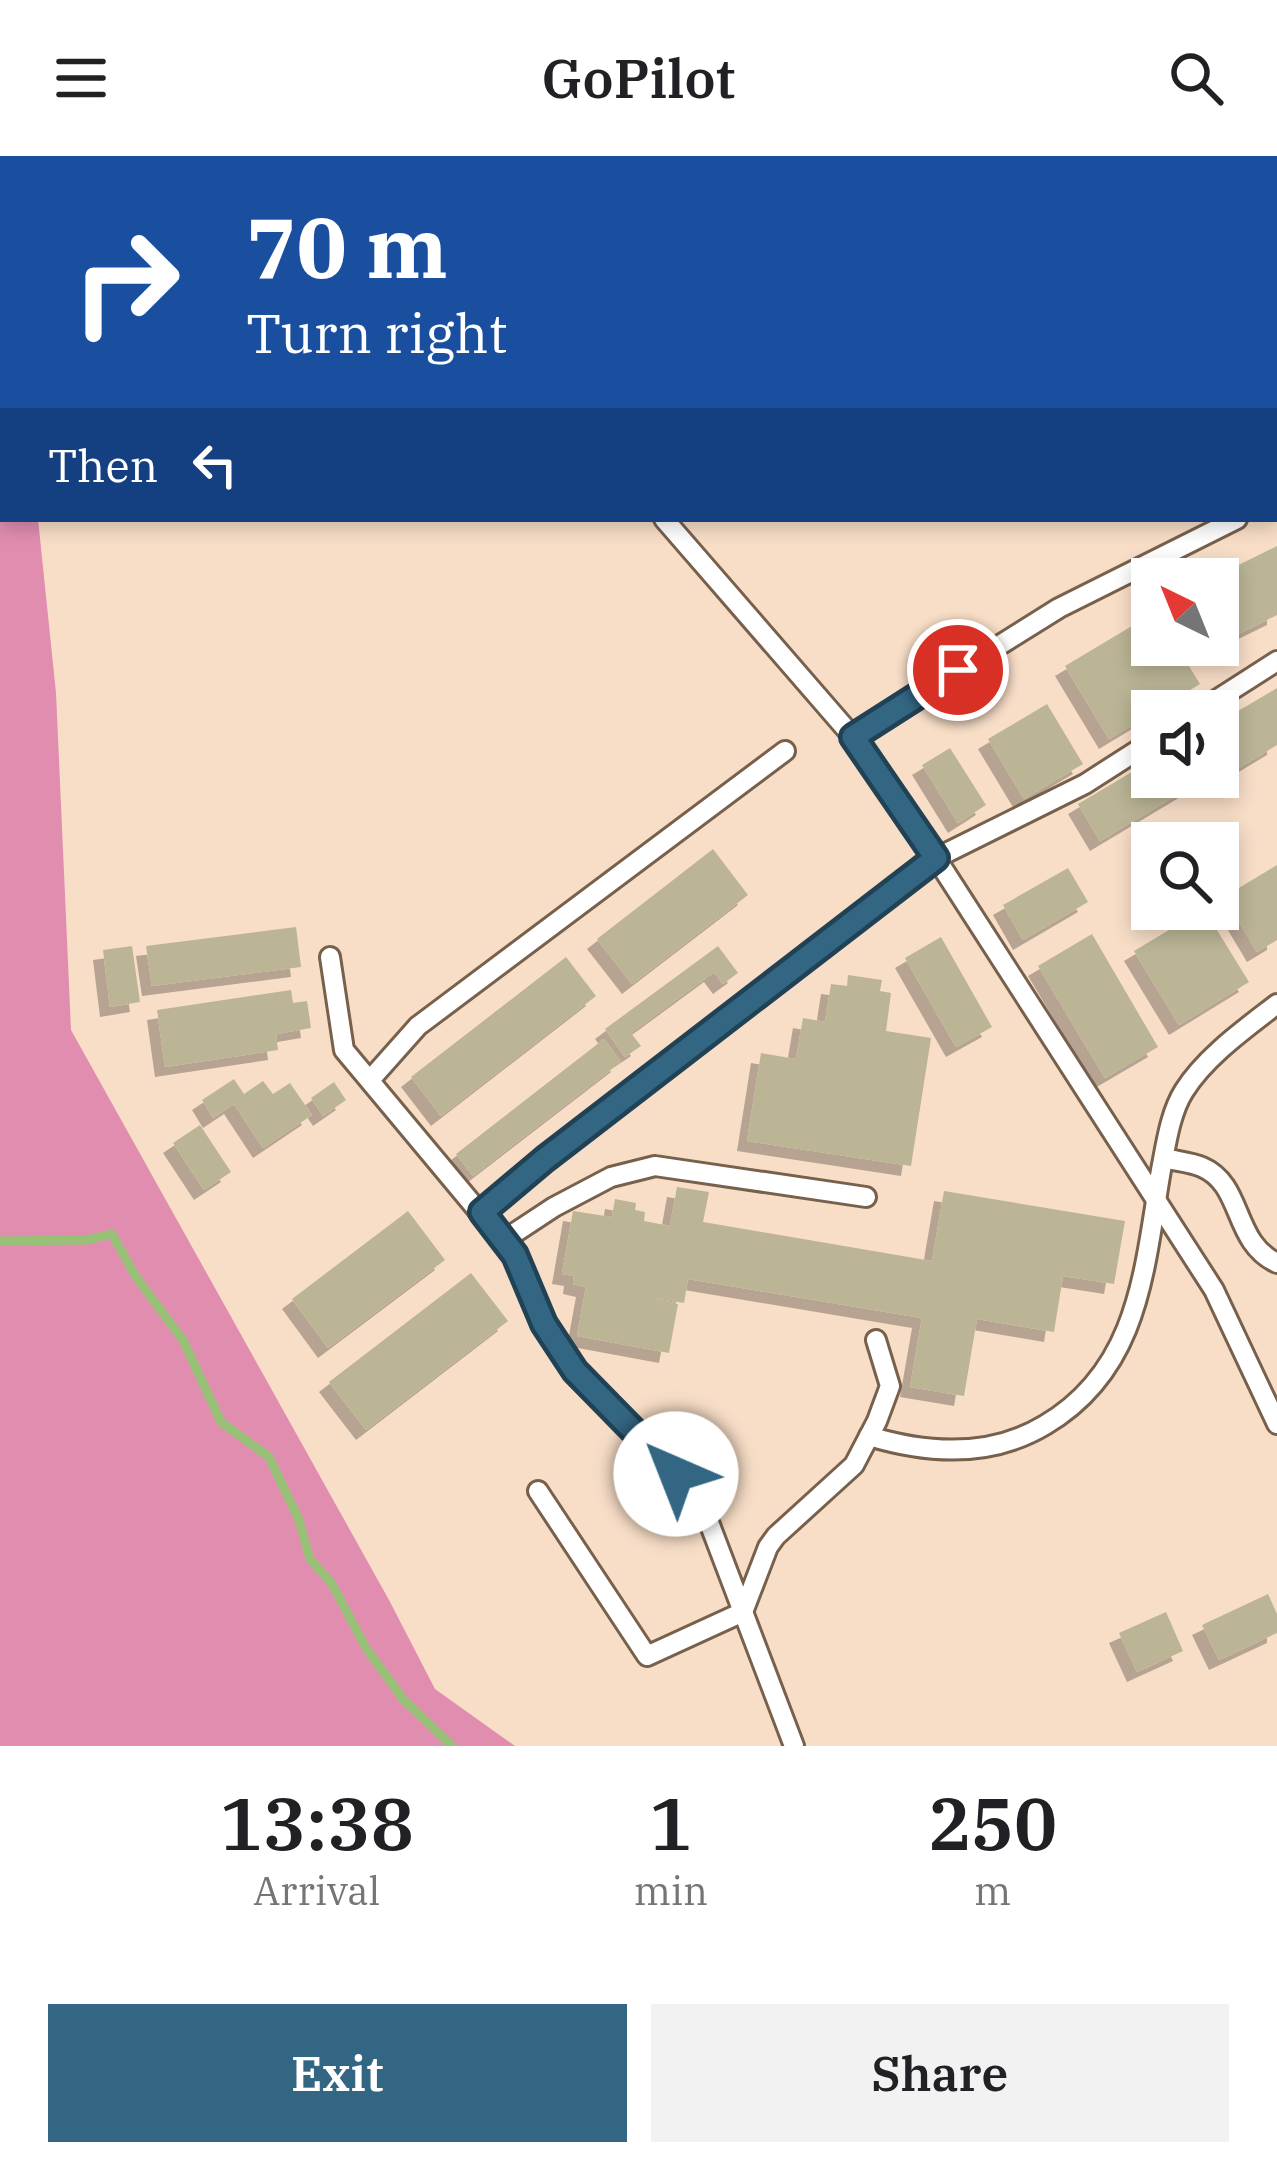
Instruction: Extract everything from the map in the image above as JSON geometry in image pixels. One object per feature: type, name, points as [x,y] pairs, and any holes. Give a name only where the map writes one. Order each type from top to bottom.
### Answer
[{"type":"lane","points":[[667,522],[853,737],[936,858],[1214,1290],[1277,1424]]},
{"type":"lane","points":[[853,737],[1059,608],[1231,522]]},
{"type":"lane","points":[[1232,690],[1277,661]]},
{"type":"lane","points":[[370,1080],[418,1026],[784,751]]},
{"type":"lane","points":[[482,1212],[936,858],[1085,784],[1131,754]]},
{"type":"lane","points":[[331,957],[344,1050],[515,1255],[544,1324],[575,1371],[676,1474],[710,1525],[794,1746]]},
{"type":"lane","points":[[869,1436],[911,1449],[968,1450],[1020,1440],[1065,1413],[1095,1386],[1127,1338],[1182,1093],[1214,1058],[1277,1004]]},
{"type":"lane","points":[[1164,1158],[1202,1167],[1222,1181],[1247,1239],[1277,1263]]},
{"type":"lane","points":[[504,1240],[610,1178],[655,1166],[866,1197]]},
{"type":"lane","points":[[538,1491],[647,1656],[743,1612],[776,1536],[854,1465],[890,1386],[876,1340]]},
{"type":"shaded area","points":[[0,522],[38,522],[56,693],[71,1030],[435,1689],[515,1746],[0,1746]]},
{"type":"building","points":[[1277,546],[1277,615],[1239,634],[1239,565]]},
{"type":"building","points":[[1131,627],[1131,666],[1189,666],[1200,684],[1190,690],[1131,690],[1131,726],[1109,739],[1065,666]]},
{"type":"building","points":[[1277,688],[1277,745],[1239,768],[1239,711]]},
{"type":"building","points":[[1047,704],[1083,764],[1024,799],[988,739]]},
{"type":"building","points":[[950,748],[986,805],[958,823],[922,765]]},
{"type":"building","points":[[1131,772],[1131,798],[1172,798],[1100,841],[1078,804]]},
{"type":"building","points":[[713,849],[748,895],[632,984],[597,939]]},
{"type":"building","points":[[1277,865],[1277,940],[1257,952],[1239,922],[1239,888]]},
{"type":"building","points":[[1068,868],[1088,902],[1023,940],[1003,905]]},
{"type":"building","points":[[296,927],[301,967],[152,986],[146,946]]},
{"type":"building","points":[[1169,930],[1217,930],[1249,982],[1179,1025],[1134,951]]},
{"type":"building","points":[[1092,934],[1158,1047],[1105,1078],[1038,966]]},
{"type":"building","points":[[941,937],[992,1027],[956,1047],[905,958]]},
{"type":"building","points":[[132,946],[140,1002],[110,1007],[103,950]]},
{"type":"building","points":[[718,946],[738,973],[723,984],[714,972],[631,1033],[641,1046],[625,1057],[605,1029]]},
{"type":"building","points":[[566,957],[596,996],[441,1116],[411,1077]]},
{"type":"building","points":[[848,975],[882,980],[880,991],[891,993],[886,1031],[931,1038],[911,1166],[747,1141],[761,1053],[796,1059],[803,1018],[825,1022],[831,984],[847,986]]},
{"type":"building","points":[[291,990],[293,1003],[307,1001],[311,1028],[276,1034],[278,1050],[165,1067],[157,1010]]},
{"type":"building","points":[[604,1039],[621,1062],[473,1176],[456,1154]]},
{"type":"building","points":[[234,1079],[244,1094],[263,1081],[273,1094],[290,1083],[312,1115],[263,1148],[234,1104],[213,1118],[202,1100]]},
{"type":"building","points":[[334,1082],[346,1100],[323,1116],[311,1098]]},
{"type":"building","points":[[200,1125],[231,1172],[204,1190],[173,1143]]},
{"type":"building","points":[[677,1187],[709,1192],[703,1222],[932,1261],[944,1191],[1125,1221],[1114,1284],[1063,1276],[1054,1332],[977,1319],[964,1396],[910,1387],[922,1318],[688,1279],[684,1303],[648,1297],[678,1304],[669,1353],[577,1336],[586,1287],[573,1284],[574,1276],[562,1274],[573,1211],[612,1217],[615,1199],[636,1203],[635,1210],[645,1212],[644,1221],[670,1226]]},
{"type":"building","points":[[408,1211],[445,1260],[328,1348],[292,1299]]},
{"type":"building","points":[[471,1273],[508,1321],[366,1430],[329,1382]]},
{"type":"building","points":[[1268,1594],[1277,1614],[1277,1633],[1219,1660],[1202,1625]]},
{"type":"building","points":[[1166,1612],[1183,1651],[1137,1672],[1119,1633]]},
{"type":"waterway","points":[[0,1241],[86,1240],[112,1234],[136,1277],[183,1340],[221,1422],[269,1457],[299,1520],[310,1559],[332,1584],[366,1648],[403,1699],[452,1746]]},
{"type":"route","points":[[676,1474],[575,1371],[544,1324],[515,1255],[482,1212],[936,858],[853,737],[958,670]]}]
